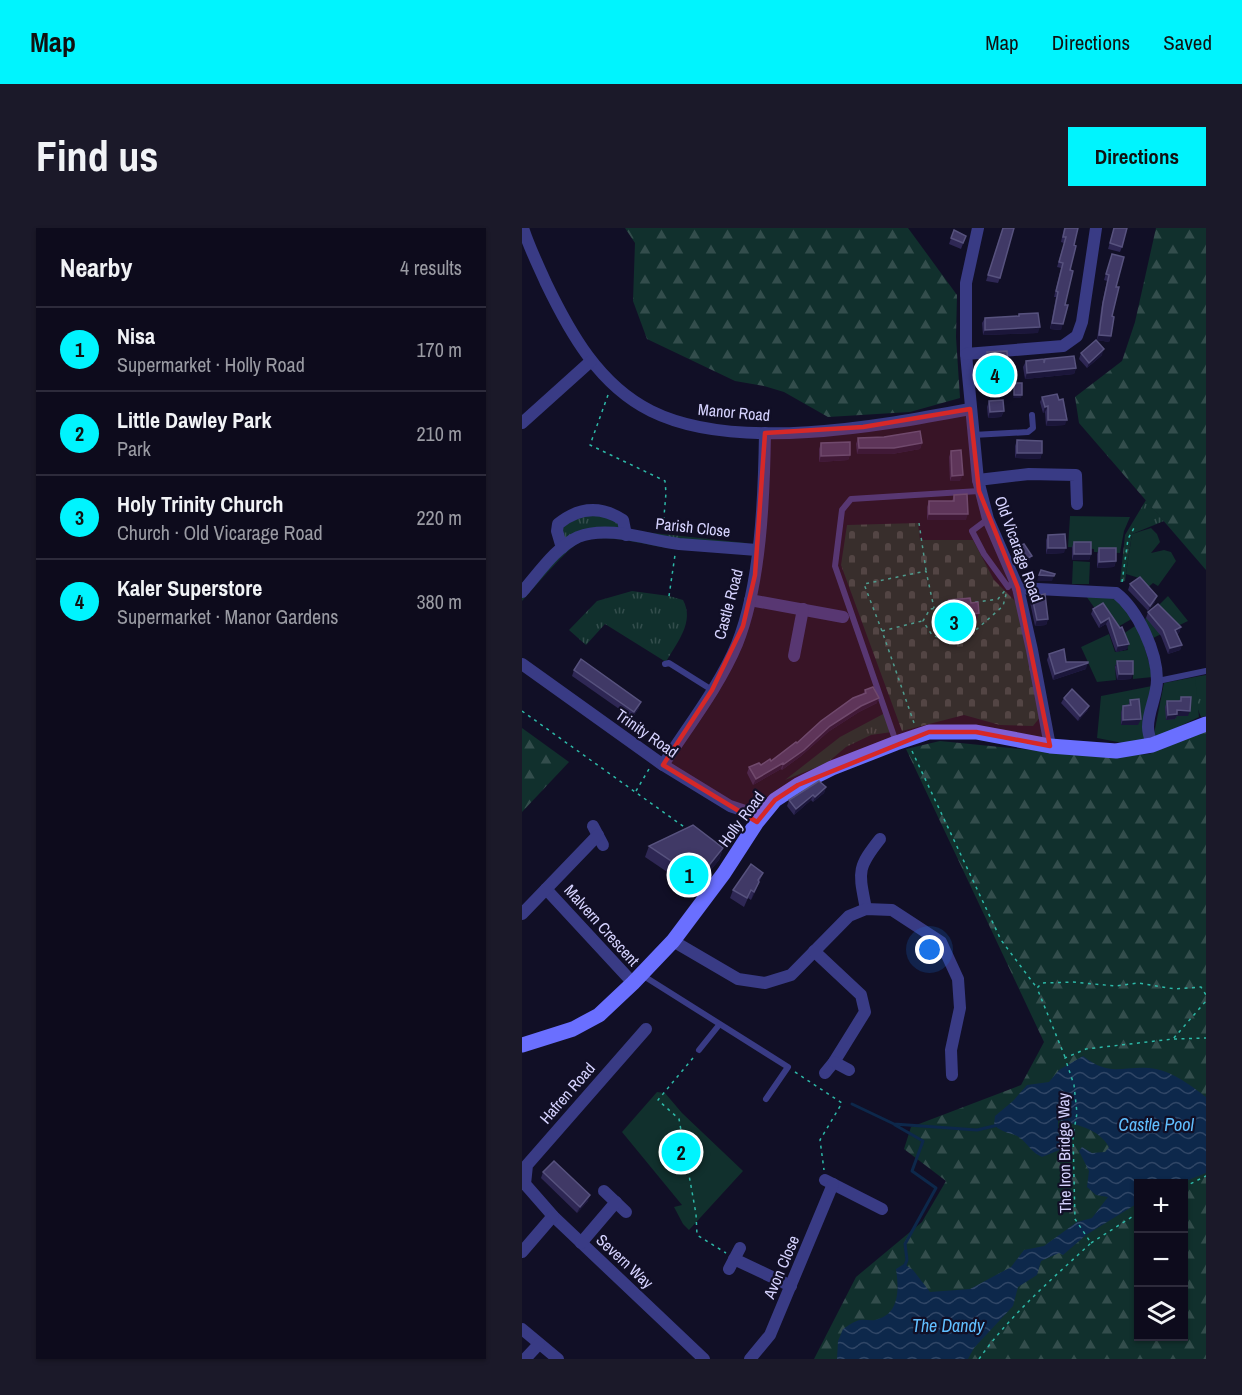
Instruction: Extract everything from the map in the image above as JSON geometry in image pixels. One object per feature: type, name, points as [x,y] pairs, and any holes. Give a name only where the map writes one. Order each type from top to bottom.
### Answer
[{"type":"street","name":"Manor Road","points":[[523,228],[534,257],[571,333],[591,361],[612,383],[637,403],[652,411],[681,422],[733,431],[765,432],[863,427],[970,409]]},
{"type":"street","points":[[966,354],[1062,346],[1077,336],[1082,322],[1096,228]]},
{"type":"street","name":"Old Vicarage Road","points":[[974,231],[966,283],[966,354],[978,485],[1013,585],[1032,650],[1050,746]]},
{"type":"street","points":[[522,423],[591,361]]},
{"type":"street","name":"Castle Road","points":[[659,762],[712,690],[736,646],[750,600],[757,550],[764,480],[765,432]]},
{"type":"street","points":[[978,485],[1029,474],[1076,475],[1077,504]]},
{"type":"street","points":[[562,548],[557,531],[558,524],[567,517],[589,509],[613,514],[623,520],[626,535]]},
{"type":"street","name":"Parish Close","points":[[522,592],[562,548],[576,538],[591,533],[605,532],[677,543],[757,550]]},
{"type":"street","points":[[1013,585],[1116,593],[1126,601],[1143,627],[1155,662],[1157,681],[1148,727],[1152,745]]},
{"type":"street","points":[[750,600],[843,617]]},
{"type":"street","points":[[794,656],[803,609]]},
{"type":"street","name":"Trinity Road","points":[[522,664],[659,762],[730,806],[748,812],[757,822]]},
{"type":"street","points":[[1050,746],[1116,751],[1152,745],[1206,724]]},
{"type":"street","name":"Holly Road","points":[[522,1046],[573,1029],[599,1014],[637,979],[673,941],[775,800],[798,785],[929,732],[976,732],[1050,746]]},
{"type":"street","name":"Malvern Crescent","points":[[522,914],[598,835]]},
{"type":"street","points":[[866,909],[860,879],[863,860],[880,839]]},
{"type":"street","name":"Malvern Crescent","points":[[546,889],[637,979]]},
{"type":"street","points":[[673,941],[738,979],[765,983],[791,975],[849,916],[866,909],[892,910],[941,942],[958,979],[960,1008],[951,1050],[952,1075]]},
{"type":"street","points":[[814,951],[861,994],[865,1012],[825,1073]]},
{"type":"street","name":"Hafren Road","points":[[525,1184],[526,1165],[646,1029]]},
{"type":"street","points":[[834,1062],[849,1070]]},
{"type":"street","points":[[829,1182],[882,1209]]},
{"type":"street","name":"Avon Close","points":[[750,1359],[770,1335],[791,1286],[829,1182]]},
{"type":"street","name":"Severn Way","points":[[525,1184],[553,1216],[704,1359]]},
{"type":"street","points":[[604,1191],[626,1212]]},
{"type":"street","points":[[581,1243],[616,1202]]},
{"type":"street","points":[[522,1252],[553,1216]]},
{"type":"street","points":[[734,1258],[791,1286]]},
{"type":"street","points":[[522,1329],[558,1359]]},
{"type":"street","points":[[525,1359],[539,1344]]},
{"type":"lane","points":[[973,435],[1028,432],[1033,428],[1032,415]]},
{"type":"lane","points":[[901,742],[835,566],[842,510],[851,499],[978,485]]},
{"type":"lane","points":[[988,519],[972,531],[984,554],[1013,585]]},
{"type":"lane","points":[[665,664],[669,663],[712,690]]},
{"type":"lane","points":[[1157,681],[1206,671]]},
{"type":"lane","points":[[637,979],[788,1067],[766,1099]]},
{"type":"lane","points":[[699,1050],[718,1025]]},
{"type":"path","points":[[612,383],[590,445],[665,481],[662,541]]},
{"type":"path","points":[[919,523],[934,608]]},
{"type":"path","points":[[1116,593],[1122,582],[1128,538],[1134,528]]},
{"type":"path","points":[[669,596],[677,543]]},
{"type":"path","points":[[916,728],[864,584],[926,571]]},
{"type":"path","points":[[882,631],[923,621],[930,609],[998,599],[1013,585]]},
{"type":"path","points":[[923,621],[932,635],[951,642],[977,629],[1003,606],[1013,585]]},
{"type":"path","points":[[522,711],[688,830]]},
{"type":"path","name":"The Iron Bridge Way","points":[[901,742],[1001,940],[1037,988],[1065,1058],[1074,1084],[1077,1114],[1073,1136],[1075,1219],[1091,1243]]},
{"type":"path","points":[[635,792],[659,762]]},
{"type":"path","points":[[1037,988],[1042,983],[1073,982],[1115,986],[1138,983],[1175,989],[1201,987],[1206,995]]},
{"type":"path","points":[[1173,1039],[1206,1001]]},
{"type":"path","points":[[1065,1058],[1086,1049],[1173,1039],[1206,1038]]},
{"type":"path","points":[[699,1050],[658,1100],[679,1119],[696,1214],[697,1235],[734,1258]]},
{"type":"path","points":[[788,1067],[842,1103],[820,1140],[829,1182]]},
{"type":"path","points":[[1188,1185],[1206,1176]]},
{"type":"path","points":[[979,1359],[992,1340],[1091,1243],[1134,1216]]},
{"type":"highlighted area","points":[[970,409],[979,491],[1018,588],[1050,746],[976,732],[929,732],[798,785],[775,800],[757,822],[663,765],[712,690],[743,626],[755,575],[765,433],[863,427]]},
{"type":"green space","points":[[625,228],[908,228],[957,295],[956,337],[960,398],[910,412],[828,417],[784,392],[735,381],[647,339],[633,301],[635,243]]},
{"type":"green space","points":[[1156,228],[1206,228],[1206,570],[1079,423],[1075,397],[1122,361],[1135,322]]},
{"type":"green space","points":[[1146,500],[1164,521],[1132,534],[1125,581],[1120,582],[1125,535]]},
{"type":"green space","points":[[613,514],[626,535],[634,531],[746,543],[757,550],[688,550],[626,540],[599,538],[587,540],[577,544],[564,555],[522,601],[522,583],[551,552],[562,548],[558,540],[567,517]]},
{"type":"green space","points":[[1070,516],[1130,517],[1124,531],[1120,553],[1094,552],[1094,549],[1068,547]]},
{"type":"green space","points":[[918,523],[920,540],[973,540],[994,580],[1016,602],[1041,716],[1033,726],[1000,725],[964,715],[902,731],[841,565],[847,525]]},
{"type":"green space","points":[[1151,528],[1157,534],[1160,542],[1151,553],[1164,550],[1171,552],[1176,561],[1158,586],[1153,583],[1145,590],[1139,578],[1126,574],[1132,534]]},
{"type":"green space","points":[[1073,561],[1090,562],[1089,584],[1072,584]]},
{"type":"green space","points":[[632,591],[683,600],[687,616],[686,624],[666,662],[605,624],[586,645],[569,630],[597,601]]},
{"type":"green space","points":[[1086,596],[1115,598],[1125,604],[1135,617],[1111,631]]},
{"type":"green space","points":[[1168,596],[1188,621],[1151,639],[1145,619]]},
{"type":"green space","points":[[1138,624],[1153,677],[1133,679],[1133,665],[1115,665],[1116,680],[1097,682],[1081,647],[1109,634],[1115,652],[1128,650],[1123,634]]},
{"type":"green space","points":[[1206,675],[1206,716],[1201,717],[1195,702],[1195,677]]},
{"type":"green space","points":[[1195,677],[1199,717],[1153,739],[1164,683]]},
{"type":"green space","points":[[1152,686],[1148,741],[1138,746],[1097,738],[1101,696]]},
{"type":"green space","points":[[885,713],[892,732],[871,735],[846,747],[827,763],[785,780],[840,737]]},
{"type":"green space","points":[[522,728],[569,762],[522,812]]},
{"type":"green space","points":[[1206,731],[1206,1359],[814,1359],[856,1277],[922,1222],[946,1181],[904,1149],[911,1127],[1021,1085],[1044,1042],[906,749],[940,741],[1100,757],[1149,754]]},
{"type":"green space","points":[[657,1092],[665,1093],[682,1113],[743,1171],[689,1230],[674,1207],[682,1205],[622,1132]]},
{"type":"water","name":"Castle Pool","points":[[1083,1056],[1108,1068],[1157,1069],[1186,1083],[1206,1097],[1206,1173],[1188,1180],[1134,1179],[1134,1205],[1086,1235],[1063,1255],[1059,1253],[1041,1261],[1037,1275],[1018,1287],[1013,1306],[974,1348],[968,1359],[837,1359],[838,1341],[843,1329],[853,1322],[875,1320],[889,1313],[896,1300],[898,1285],[896,1269],[904,1264],[913,1270],[930,1292],[970,1289],[1011,1267],[1024,1250],[1044,1246],[1077,1222],[1092,1218],[1108,1197],[1096,1195],[1087,1187],[1089,1171],[1079,1151],[1082,1147],[1092,1153],[1105,1152],[1109,1147],[1099,1135],[1086,1128],[1058,1120],[1062,1149],[1042,1157],[1017,1136],[994,1125],[995,1116],[1027,1085],[1049,1082],[1059,1070]]},
{"type":"building","points":[[1003,228],[1014,228],[1000,278],[988,275]]},
{"type":"building","points":[[1065,228],[1078,228],[1070,270],[1073,271],[1065,305],[1068,305],[1063,324],[1052,323],[1058,292],[1056,291],[1063,263],[1059,262],[1066,237],[1063,237]]},
{"type":"building","points":[[1114,228],[1127,228],[1122,247],[1110,243]]},
{"type":"building","points":[[954,230],[966,236],[963,243],[951,238]]},
{"type":"building","points":[[1112,254],[1124,257],[1116,287],[1119,287],[1112,316],[1114,317],[1111,336],[1099,335],[1109,275],[1106,274]]},
{"type":"building","points":[[1038,313],[1040,327],[985,330],[985,318]]},
{"type":"building","points":[[1096,340],[1104,349],[1089,363],[1081,353]]},
{"type":"building","points":[[1007,351],[1009,381],[989,383],[987,352]]},
{"type":"building","points":[[1074,356],[1076,368],[1027,373],[1026,361],[1044,359],[1044,363],[1045,359]]},
{"type":"building","points":[[1014,383],[1022,383],[1022,395],[1014,395]]},
{"type":"building","points":[[1057,394],[1059,400],[1063,399],[1067,420],[1048,420],[1048,406],[1045,407],[1042,397]]},
{"type":"building","points":[[1003,400],[1004,411],[990,412],[989,401]]},
{"type":"building","points":[[920,431],[922,443],[894,448],[859,448],[858,438],[884,437]]},
{"type":"building","points":[[1017,440],[1042,441],[1042,453],[1017,453]]},
{"type":"building","points":[[850,442],[850,455],[821,456],[821,443]]},
{"type":"building","points":[[961,450],[963,475],[952,476],[951,451]]},
{"type":"building","points":[[967,494],[968,514],[929,514],[929,501],[954,501],[954,495]]},
{"type":"building","points":[[1065,534],[1066,548],[1048,548],[1048,535]]},
{"type":"building","points":[[1074,542],[1091,542],[1091,554],[1074,554]]},
{"type":"building","points":[[1024,544],[1032,556],[1020,562],[1014,548]]},
{"type":"building","points":[[1099,548],[1116,548],[1116,561],[1099,562]]},
{"type":"building","points":[[1041,570],[1055,574],[1054,576],[1039,575]]},
{"type":"building","points":[[1140,577],[1157,596],[1150,606],[1130,584]]},
{"type":"building","points":[[1045,594],[1048,619],[1037,620],[1032,597]]},
{"type":"building","points":[[970,598],[971,603],[978,602],[979,613],[973,614],[974,620],[943,623],[943,616],[937,616],[937,608],[949,607],[949,600]]},
{"type":"building","points":[[1103,603],[1120,628],[1122,627],[1129,644],[1118,646],[1109,618],[1101,623],[1093,609]]},
{"type":"building","points":[[1158,604],[1181,627],[1175,630],[1182,645],[1170,648],[1163,630],[1148,612]]},
{"type":"building","points":[[1064,649],[1066,662],[1088,663],[1055,674],[1049,654]]},
{"type":"building","points":[[581,659],[641,702],[634,712],[574,670]]},
{"type":"building","points":[[1117,661],[1133,661],[1133,674],[1119,674]]},
{"type":"building","points":[[873,687],[879,698],[861,706],[830,726],[804,750],[756,779],[749,767],[759,763],[761,765],[770,759],[771,761],[797,743],[821,721],[853,698],[866,693],[865,690]]},
{"type":"building","points":[[1072,689],[1089,706],[1080,716],[1064,698]]},
{"type":"building","points":[[1181,697],[1191,697],[1190,711],[1177,710],[1177,714],[1168,715],[1167,701],[1181,701]]},
{"type":"building","points":[[1139,699],[1141,719],[1123,720],[1123,706],[1131,705],[1130,700]]},
{"type":"building","points":[[819,781],[826,787],[796,809],[789,800]]},
{"type":"building","points":[[693,825],[723,848],[698,879],[649,846]]},
{"type":"building","points":[[751,864],[763,873],[754,892],[751,890],[747,898],[733,890]]},
{"type":"building","points":[[554,1161],[590,1195],[580,1207],[543,1172]]},
{"type":"waterway","points":[[852,1104],[894,1124],[977,1130],[998,1125]]},
{"type":"waterway","points":[[895,1125],[923,1141],[912,1171],[936,1188],[905,1244],[907,1260],[904,1268]]},
{"type":"place","name":"Kaler Superstore","points":[[995,375]]},
{"type":"place","name":"Holy Trinity Church","points":[[954,622]]},
{"type":"place","name":"Nisa","points":[[689,875]]},
{"type":"place","name":"Little Dawley Park","points":[[681,1152]]},
{"type":"water label","name":"The Dandy","points":[[948,1325]]}]
